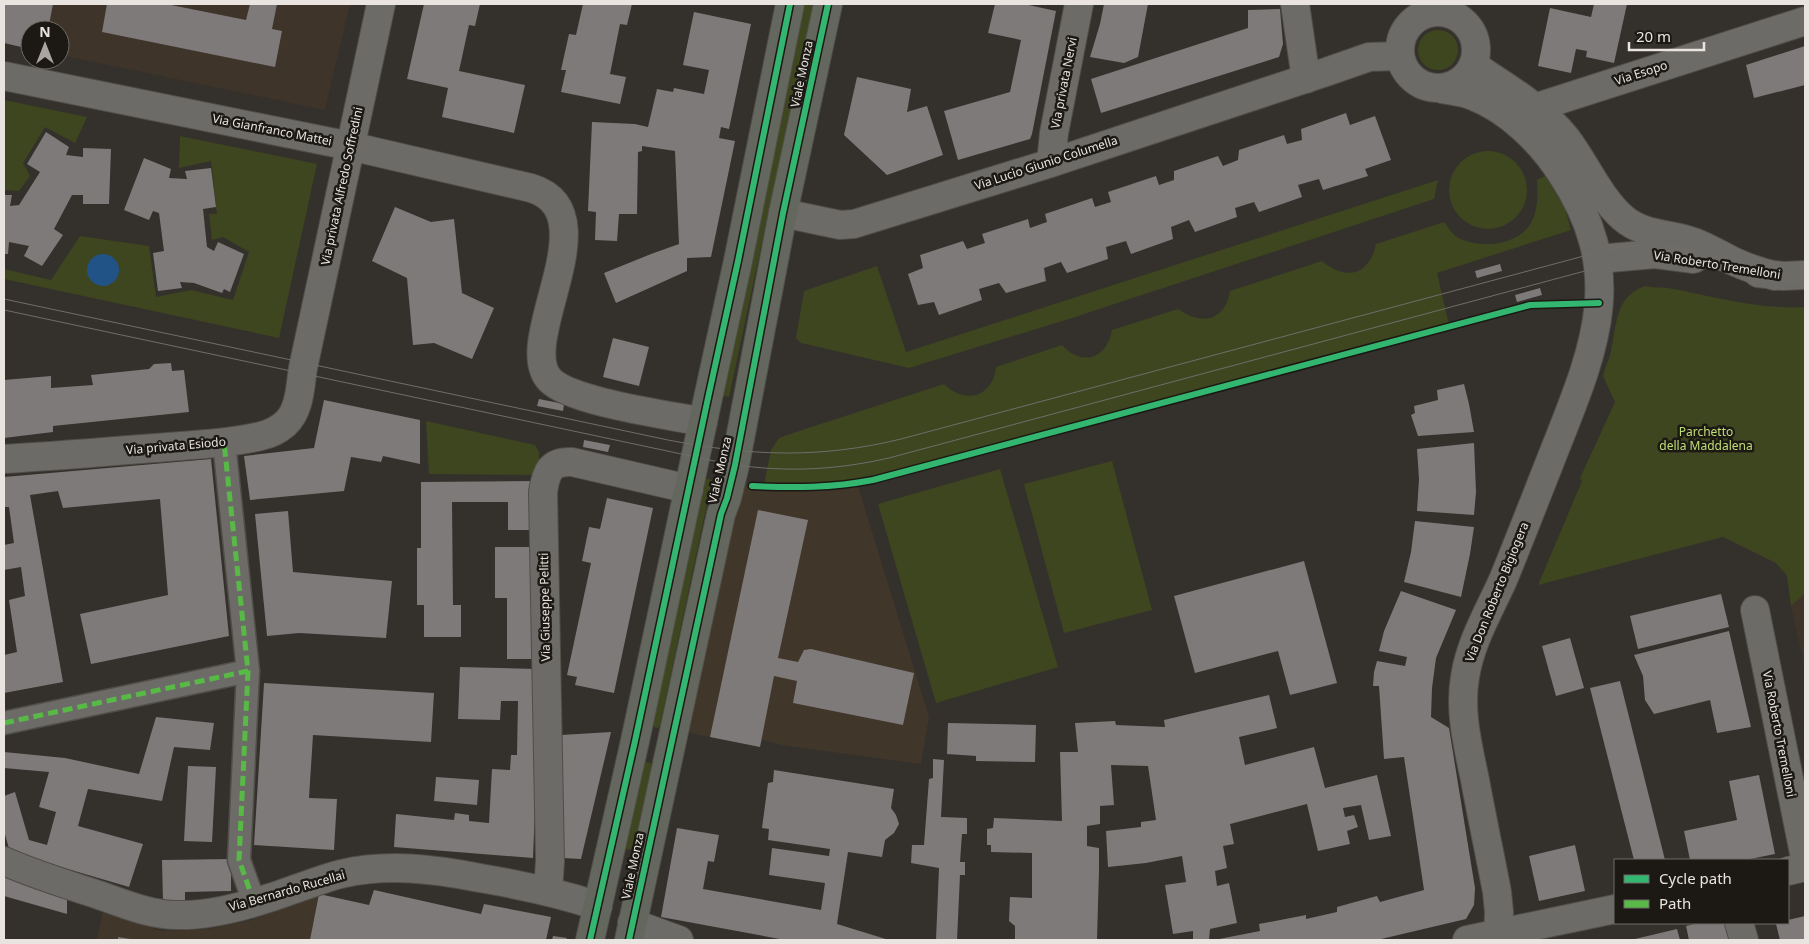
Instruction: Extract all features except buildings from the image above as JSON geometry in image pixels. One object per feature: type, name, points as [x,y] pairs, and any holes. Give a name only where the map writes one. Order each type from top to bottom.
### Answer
[{"type":"main road","name":"Viale Monza","points":[[590,940],[738,261],[790,4]]},
{"type":"main road","name":"Viale Monza","points":[[630,932],[721,514],[732,481],[784,213],[828,4]]},
{"type":"main road","points":[[702,422],[741,430]]},
{"type":"main road","points":[[598,906],[630,932]]},
{"type":"street","name":"Via privata Alfredo Soffredini","points":[[303,368],[381,4]]},
{"type":"street","name":"Via privata Nervi","points":[[1051,163],[1054,133],[1079,4]]},
{"type":"street","points":[[1295,4],[1306,79]]},
{"type":"street","points":[[1442,89],[1461,81],[1468,74],[1473,65],[1476,46],[1474,36],[1469,28],[1455,16],[1436,8],[1418,18],[1408,27],[1401,40],[1400,56],[1406,72],[1416,82],[1429,88],[1442,89],[1477,98],[1526,116],[1550,122],[1585,164],[1609,203],[1622,217],[1645,232],[1696,243],[1746,267],[1775,276]]},
{"type":"street","name":"Via Esopo","points":[[1526,116],[1805,21]]},
{"type":"street","name":"Via Lucio Giunio Columella","points":[[784,213],[840,225],[854,224],[1051,163],[1369,57],[1400,56]]},
{"type":"street","points":[[1473,65],[1526,116],[1570,186],[1588,225],[1598,258]]},
{"type":"street","name":"Via Gianfranco Mattei","points":[[4,76],[350,146],[546,193],[556,203],[563,225],[560,264],[542,350],[543,366],[550,380],[567,391],[594,401],[702,422]]},
{"type":"street","name":"Via Roberto Tremelloni","points":[[1598,258],[1629,255],[1664,255],[1775,276],[1805,275]]},
{"type":"street","name":"Via Don Roberto Bigiogera","points":[[1498,937],[1499,912],[1497,892],[1463,717],[1464,677],[1473,649],[1585,373],[1599,311],[1598,258]]},
{"type":"street","name":"Via privata Esiodo","points":[[4,459],[224,442],[261,436],[278,429],[292,417],[303,368]]},
{"type":"street","points":[[224,442],[248,671],[239,860],[254,902]]},
{"type":"street","name":"Via Giuseppe Pelitti","points":[[548,891],[550,861],[543,492],[548,472],[557,464],[572,462],[689,489]]},
{"type":"street","name":"Via Roberto Tremelloni","points":[[1755,610],[1805,858]]},
{"type":"street","points":[[4,723],[248,671]]},
{"type":"street","name":"Via Bernardo Rucellai","points":[[4,861],[136,908],[157,913],[181,915],[204,913],[254,902],[340,874],[372,869],[398,868],[442,871],[548,891],[598,906]]},
{"type":"street","points":[[1789,871],[1805,867]]},
{"type":"street","points":[[1467,940],[1498,937],[1614,909]]},
{"type":"street","points":[[1739,924],[1744,940]]},
{"type":"street","points":[[630,932],[679,940]]},
{"type":"shaded area","points":[[4,4],[350,4],[325,110],[70,57],[70,20],[20,20],[20,47],[4,43]]},
{"type":"shaded area","points":[[739,483],[752,486],[801,489],[857,483],[929,717],[921,764],[781,745],[762,740],[760,747],[675,730]]},
{"type":"shaded area","points":[[1805,593],[1805,668],[1791,606]]},
{"type":"shaded area","points":[[374,890],[481,914],[484,904],[551,917],[546,940],[97,940],[103,911],[161,931],[208,929],[248,921],[319,894],[369,905]]},
{"type":"green space","points":[[804,4],[813,4],[729,397],[721,395]]},
{"type":"green space","points":[[1438,30],[1452,36],[1458,50],[1452,64],[1438,70],[1424,64],[1418,50],[1424,36]]},
{"type":"green space","points":[[4,100],[87,117],[75,143],[45,127],[23,163],[30,176],[19,191],[4,190]]},
{"type":"green space","points":[[180,136],[317,164],[279,338],[4,279],[4,269],[51,280],[80,236],[149,246],[156,297],[191,290],[233,300],[249,252],[223,237],[212,240],[209,214],[217,214],[211,161],[179,168]]},
{"type":"green space","points":[[1488,151],[1503,154],[1515,163],[1524,175],[1527,190],[1524,205],[1515,217],[1503,226],[1488,229],[1473,226],[1461,217],[1452,205],[1449,190],[1452,175],[1461,163],[1473,154]]},
{"type":"green space","points":[[1545,176],[1565,208],[1571,230],[1437,273],[1449,325],[875,476],[820,483],[764,484],[771,450],[779,438],[796,432],[944,384],[952,391],[961,394],[977,395],[990,385],[996,367],[1062,345],[1078,356],[1085,358],[1093,357],[1105,348],[1112,330],[1178,309],[1196,318],[1211,318],[1223,309],[1230,291],[1322,261],[1340,271],[1355,272],[1362,269],[1368,263],[1373,255],[1376,244],[1444,222],[1457,237],[1465,241],[1485,244],[1515,238],[1523,233],[1532,221],[1537,203],[1537,180]]},
{"type":"green space","points":[[1438,180],[1434,199],[1072,318],[909,368],[801,343],[796,338],[804,291],[877,266],[906,352]]},
{"type":"green space","name":"Parchetto della Maddalena","points":[[1645,286],[1668,288],[1736,302],[1805,307],[1805,593],[1791,606],[1787,576],[1776,563],[1723,537],[1538,585],[1582,481],[1580,478],[1615,402],[1603,376],[1611,351],[1619,312],[1628,297]]},
{"type":"green space","points":[[426,421],[535,445],[539,452],[539,475],[429,474]]},
{"type":"green space","points":[[1112,461],[1152,610],[1064,633],[1024,484]]},
{"type":"green space","points":[[1000,469],[1058,667],[936,703],[878,504]]},
{"type":"green space","points":[[703,478],[712,480],[658,728],[651,724]]},
{"type":"green space","points":[[646,762],[651,763],[652,767],[633,850],[625,849],[644,765]]},
{"type":"water","points":[[103,254],[109,255],[114,259],[118,264],[118,276],[114,281],[109,285],[103,286],[97,285],[92,281],[88,276],[87,270],[88,264],[92,259],[97,255]]},
{"type":"tram line","points":[[4,299],[668,440],[728,449],[785,453],[842,450],[901,439],[1610,249],[1639,245],[1668,246],[1755,267],[1780,270],[1805,269]]},
{"type":"tram line","points":[[4,310],[719,462],[762,468],[804,469],[847,466],[889,458],[1620,262],[1639,260],[1668,261],[1696,264],[1761,280],[1805,280]]},
{"type":"marked path","points":[[4,723],[248,671],[224,442]]},
{"type":"marked path","points":[[248,671],[239,860],[254,902]]},
{"type":"cycle path","points":[[590,940],[635,741],[738,261],[790,4]]},
{"type":"cycle path","points":[[629,940],[721,514],[735,465],[783,213],[828,4]]},
{"type":"cycle path","points":[[752,486],[813,487],[873,480],[1530,305],[1599,303]]}]
